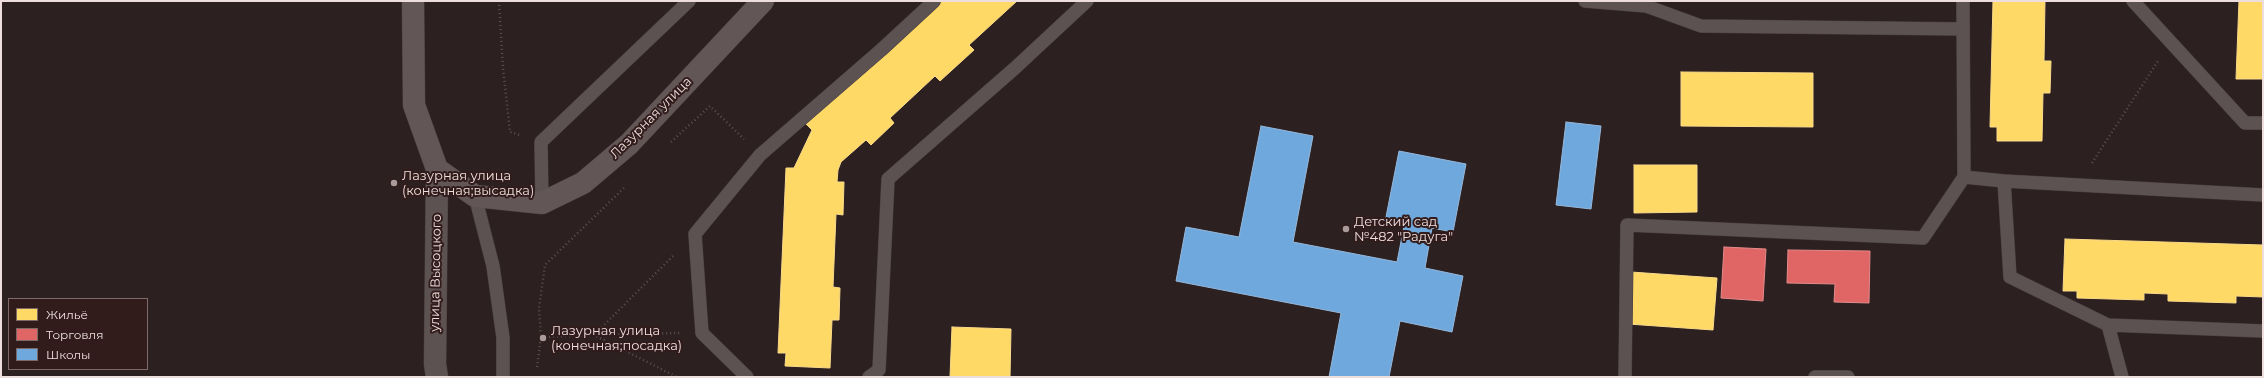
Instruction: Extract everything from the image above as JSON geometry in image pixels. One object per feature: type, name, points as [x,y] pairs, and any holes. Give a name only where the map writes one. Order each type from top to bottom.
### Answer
[{"type":"street","points":[[413,1],[414,105],[438,170],[475,196],[542,203]]},
{"type":"street","name":"Лазурная улица","points":[[542,203],[583,183],[629,144],[763,1]]},
{"type":"street","name":"улица Высоцкого","points":[[437,377],[435,364],[438,170]]},
{"type":"lane","points":[[542,203],[540,142],[689,1]]},
{"type":"lane","points":[[747,377],[702,333],[695,234],[760,155],[881,50],[934,1]]},
{"type":"lane","points":[[869,377],[880,370],[888,180],[1015,68],[1087,1]]},
{"type":"lane","points":[[1585,1],[1646,6],[1701,26],[1963,29]]},
{"type":"lane","points":[[1625,377],[1626,225],[1923,238],[1964,177],[1963,1]]},
{"type":"lane","points":[[2133,1],[2245,123],[2263,123]]},
{"type":"lane","points":[[1964,177],[2004,181],[2263,195]]},
{"type":"lane","points":[[2004,181],[2010,276],[2108,325],[2263,331]]},
{"type":"lane","points":[[475,196],[493,266],[503,338],[503,377]]},
{"type":"lane","points":[[2108,325],[2122,377]]},
{"type":"lane","points":[[1815,377],[1848,377]]},
{"type":"path","points":[[499,1],[503,68],[510,132],[540,142]]},
{"type":"path","points":[[2078,185],[2170,42]]},
{"type":"path","points":[[670,144],[710,106],[760,155]]},
{"type":"path","points":[[537,367],[541,337],[539,308],[546,265],[630,182]]},
{"type":"path","points":[[594,335],[695,234]]},
{"type":"path","points":[[541,337],[702,333]]},
{"type":"path","points":[[594,335],[677,377]]},
{"type":"building: Жильё","points":[[940,1],[1017,1],[969,45],[974,50],[940,81],[935,76],[890,118],[894,123],[871,145],[866,140],[841,162],[838,170],[837,182],[844,182],[843,215],[836,214],[833,287],[840,288],[839,320],[832,320],[830,368],[785,366],[786,353],[778,353],[786,168],[794,168],[812,130],[806,124]]},
{"type":"building: Жильё","points":[[1993,1],[2045,1],[2044,61],[2051,61],[2050,93],[2043,93],[2042,141],[1997,141],[1997,127],[1990,127]]},
{"type":"building: Жильё","points":[[2239,1],[2263,1],[2263,79],[2236,79]]},
{"type":"building: Жильё","points":[[1681,72],[1813,73],[1813,127],[1681,126]]},
{"type":"building: Жильё","points":[[1634,165],[1697,165],[1697,212],[1634,213]]},
{"type":"building: Жильё","points":[[2065,239],[2263,245],[2263,297],[2236,296],[2236,303],[2168,301],[2168,294],[2144,293],[2144,300],[2077,298],[2077,291],[2063,291]]},
{"type":"building: Жильё","points":[[1631,272],[1717,278],[1713,330],[1628,324]]},
{"type":"building: Жильё","points":[[952,327],[1011,329],[1010,377],[950,377]]},
{"type":"building: Торговля","points":[[1724,247],[1766,249],[1763,301],[1721,298]]},
{"type":"building: Торговля","points":[[1788,250],[1870,251],[1869,303],[1834,302],[1835,284],[1787,283]]},
{"type":"building: Школы","points":[[1566,122],[1601,126],[1591,209],[1556,205]]},
{"type":"building: Школы","points":[[1261,126],[1313,136],[1293,242],[1397,262],[1404,226],[1385,222],[1399,151],[1466,164],[1453,232],[1432,228],[1425,268],[1463,276],[1452,332],[1400,321],[1389,377],[1329,377],[1341,313],[1176,281],[1186,227],[1239,237]]},
{"type":"place","name":"Лазурная улица (конечная;высадка)","points":[[394,183]]},
{"type":"place","name":"Детский сад №482 \"Радуга\"","points":[[1346,229]]},
{"type":"place","name":"Лазурная улица (конечная;посадка)","points":[[543,338]]}]
